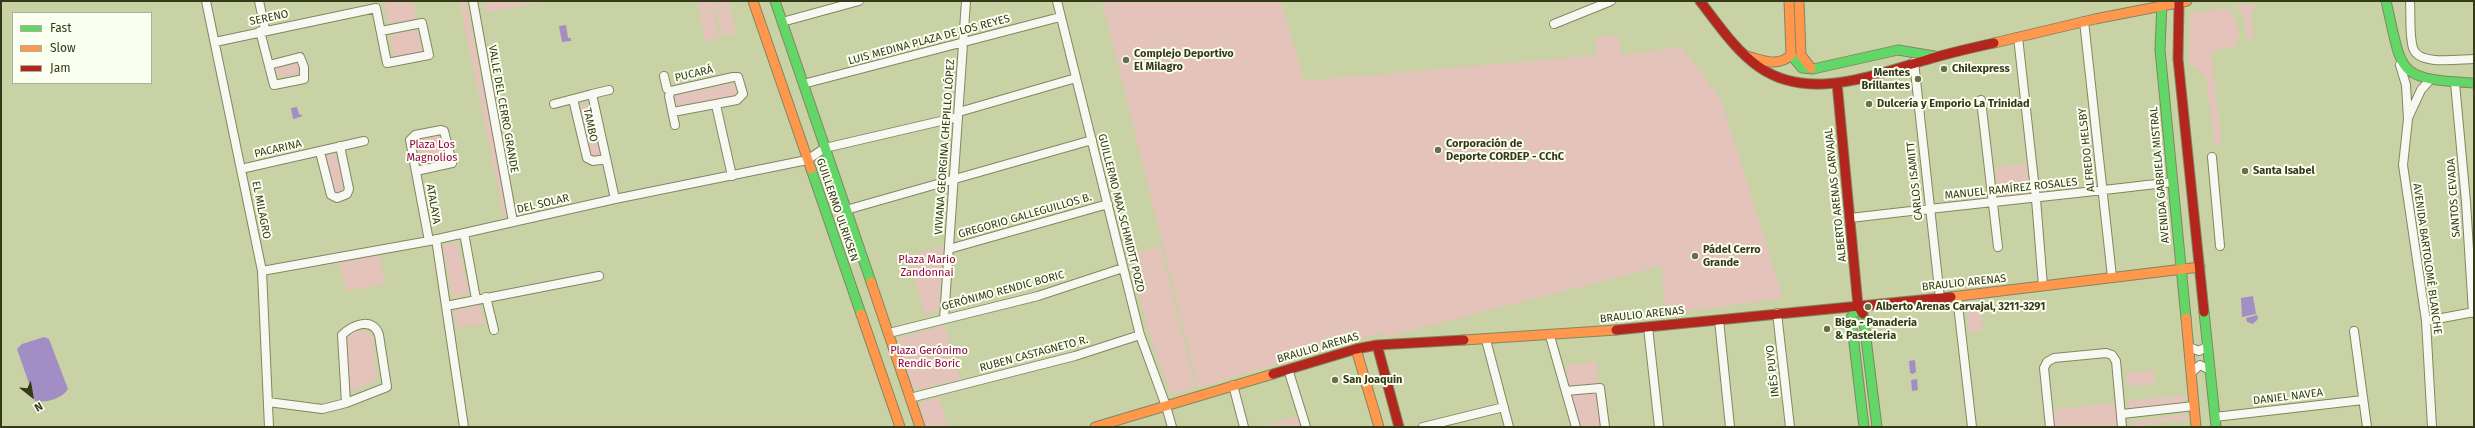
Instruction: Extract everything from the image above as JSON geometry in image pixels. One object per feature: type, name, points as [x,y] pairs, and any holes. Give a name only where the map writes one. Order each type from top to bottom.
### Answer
[{"type":"main road","name":"GUILLERMO ULRIKSEN","points":[[753,1],[900,427]]},
{"type":"main road","name":"GUILLERMO ULRIKSEN","points":[[775,1],[920,427]]},
{"type":"main road","points":[[1700,1],[1743,56],[1767,73],[1800,84],[1837,83],[1914,62],[2084,21],[2162,3],[2182,1],[2178,59],[2216,427]]},
{"type":"main road","points":[[1789,1],[1792,55],[1802,68],[1813,69],[1906,50],[1937,57]]},
{"type":"main road","points":[[1799,1],[1802,55],[1805,63],[1813,69]]},
{"type":"main road","points":[[2386,1],[2399,60],[2412,76],[2429,81],[2474,83]]},
{"type":"main road","name":"AVENIDA GABRIELA MISTRAL","points":[[2162,3],[2160,50],[2192,372],[2196,427]]},
{"type":"main road","points":[[1906,50],[1911,55],[1914,62]]},
{"type":"main road","points":[[1743,56],[1776,64],[1785,62],[1792,55]]},
{"type":"main road","name":"ALBERTO ARENAS CARVAJAL","points":[[1837,83],[1851,218],[1858,306],[1864,315],[1877,427]]},
{"type":"main road","name":"BRAULIO ARENAS","points":[[1095,427],[1356,349],[1377,345],[1550,336],[1648,327],[1940,298],[2200,267]]},
{"type":"main road","name":"ALBERTO ARENAS CARVAJAL","points":[[1858,306],[1851,318],[1864,427]]},
{"type":"main road","points":[[1377,345],[1399,427]]},
{"type":"main road","points":[[1356,349],[1379,427]]},
{"type":"street","name":"EL MILAGRO","points":[[206,1],[262,271],[269,427]]},
{"type":"street","points":[[259,1],[269,65],[274,85],[304,79],[304,67],[300,57],[269,65]]},
{"type":"street","name":"VALLE DEL CERRO GRANDE","points":[[472,1],[513,222]]},
{"type":"street","points":[[782,22],[859,1]]},
{"type":"street","name":"VIVIANA GEORGINA CHEPILLO LÓPEZ","points":[[944,319],[966,1]]},
{"type":"street","name":"GUILLERMO MAX SCHMIDTT POZO","points":[[1056,1],[1140,335],[1166,406],[1172,427]]},
{"type":"street","points":[[1554,24],[1611,1]]},
{"type":"street","points":[[2410,1],[2413,49],[2418,56],[2426,60],[2474,59]]},
{"type":"street","name":"SERENO","points":[[215,42],[376,4],[381,31],[387,63],[429,55],[422,23],[381,31]]},
{"type":"street","name":"LUIS MEDINA PLAZA DE LOS REYES","points":[[803,84],[963,43],[1060,16]]},
{"type":"street","name":"ALFREDO HELSBY","points":[[2084,21],[2112,277]]},
{"type":"street","points":[[2018,37],[2036,199],[2043,286]]},
{"type":"street","name":"AVENIDA BARTOLOMÉ BLANCHE","points":[[2399,60],[2406,85],[2408,119],[2403,166],[2426,321],[2432,427]]},
{"type":"street","name":"CARLOS ISAMITT","points":[[1914,62],[1940,298]]},
{"type":"street","points":[[664,76],[667,89],[671,91]]},
{"type":"street","name":"PUCARÁ","points":[[738,77],[743,94],[742,98],[716,105],[673,112],[669,96],[671,91],[698,83],[738,77]]},
{"type":"street","points":[[825,148],[959,114],[1076,78]]},
{"type":"street","name":"AVENIDA BARTOLOMÉ BLANCHE","points":[[2408,119],[2421,90],[2429,81]]},
{"type":"street","name":"SANTOS CEVADA","points":[[2455,83],[2470,202],[2473,312]]},
{"type":"street","name":"TAMBO","points":[[554,104],[609,90]]},
{"type":"street","name":"TAMBO","points":[[592,94],[615,199]]},
{"type":"street","name":"TAMBO","points":[[573,99],[587,158],[593,161],[606,159]]},
{"type":"street","points":[[1981,100],[1998,247]]},
{"type":"street","points":[[716,105],[732,176]]},
{"type":"street","points":[[673,112],[675,125]]},
{"type":"street","name":"ATALAYA","points":[[416,171],[452,163],[444,132],[441,130],[412,137],[410,140],[416,171],[446,306],[464,427]]},
{"type":"street","points":[[846,210],[953,181],[1092,140]]},
{"type":"street","name":"PACARINA","points":[[241,169],[364,141]]},
{"type":"street","points":[[320,152],[331,195],[337,198],[347,194],[350,189],[340,146]]},
{"type":"street","name":"DEL SOLAR","points":[[262,271],[432,240],[615,199],[807,160],[825,148]]},
{"type":"street","points":[[2212,156],[2220,246]]},
{"type":"street","name":"MANUEL RAMÍREZ ROSALES","points":[[1851,218],[1992,202],[2036,199],[2173,182]]},
{"type":"street","name":"GREGORIO GALLEGUILLOS B.","points":[[949,249],[1108,204]]},
{"type":"street","points":[[464,233],[476,299]]},
{"type":"street","name":"GERÓNIMO RENDIC BORIC","points":[[889,334],[1038,296],[1123,268]]},
{"type":"street","points":[[446,306],[599,276]]},
{"type":"street","points":[[1957,296],[1972,427]]},
{"type":"street","points":[[486,297],[494,330]]},
{"type":"street","points":[[2426,321],[2473,312]]},
{"type":"street","name":"INÉS PUYO","points":[[1777,313],[1790,427]]},
{"type":"street","points":[[1719,320],[1730,427]]},
{"type":"street","points":[[268,402],[322,409],[346,403],[387,387],[379,335],[377,328],[372,325],[361,324],[348,329],[342,335],[346,403]]},
{"type":"street","points":[[1648,327],[1659,427]]},
{"type":"street","points":[[2354,331],[2367,427]]},
{"type":"street","name":"RUBEN CASTAGNETO R.","points":[[910,398],[1075,356],[1140,335]]},
{"type":"street","points":[[1550,336],[1576,427]]},
{"type":"street","points":[[1486,340],[1509,427]]},
{"type":"street","points":[[2189,347],[2199,351],[2208,346]]},
{"type":"street","points":[[2050,427],[2044,368],[2047,362],[2054,358],[2106,353],[2112,355],[2116,361],[2122,427]]},
{"type":"street","points":[[2192,372],[2200,366],[2210,370]]},
{"type":"street","points":[[1288,369],[1306,427]]},
{"type":"street","points":[[1233,385],[1244,427]]},
{"type":"street","points":[[1566,391],[1600,388],[1605,427]]},
{"type":"street","name":"DANIEL NAVEA","points":[[2215,417],[2363,400]]},
{"type":"street","points":[[2122,414],[2194,406]]},
{"type":"street","points":[[1424,427],[1504,407]]},
{"type":"green space","points":[[384,1],[413,1],[416,19],[388,24]]},
{"type":"green space","points":[[459,1],[466,1],[508,213],[504,216]]},
{"type":"green space","points":[[485,1],[549,1],[487,12]]},
{"type":"green space","points":[[697,1],[712,1],[714,10],[700,13]]},
{"type":"green space","points":[[714,1],[729,1],[731,7],[716,10]]},
{"type":"green space","name":"Corporación de Deporte CORDEP - CChC","points":[[1102,1],[1281,1],[1304,81],[1598,55],[1594,38],[1617,35],[1622,55],[1682,47],[1721,99],[1783,298],[1715,308],[1666,313],[1661,266],[1386,337],[1381,333],[1198,388]]},
{"type":"green space","points":[[2254,4],[2251,17],[2254,37],[2251,41],[2247,37],[2245,18],[2236,6]]},
{"type":"green space","points":[[731,8],[736,34],[722,37],[716,11]]},
{"type":"green space","points":[[2226,8],[2233,15],[2239,31],[2239,37],[2236,46],[2211,52],[2221,140],[2219,145],[2215,145],[2206,79],[2202,72],[2189,64],[2190,14]]},
{"type":"green space","points":[[714,11],[719,38],[705,41],[700,14]]},
{"type":"green space","points":[[418,30],[422,52],[394,57],[390,35]]},
{"type":"green space","points":[[298,64],[300,73],[277,77],[275,68]]},
{"type":"green space","points":[[734,83],[737,95],[672,108],[671,95]]},
{"type":"green space","points":[[591,103],[602,154],[589,155],[580,106]]},
{"type":"green space","name":"Plaza Los Magnolios","points":[[441,135],[446,161],[422,166],[418,140]]},
{"type":"green space","points":[[333,152],[340,166],[342,177],[341,193],[336,194],[329,181],[326,169],[327,154]]},
{"type":"green space","points":[[2026,164],[2030,189],[2027,194],[2003,197],[1999,195],[1995,168]]},
{"type":"green space","points":[[457,242],[469,293],[452,297],[443,245]]},
{"type":"green space","points":[[1160,245],[1196,388],[1174,394],[1170,392],[1149,335],[1129,255]]},
{"type":"green space","name":"Plaza Mario Zandonnai","points":[[943,246],[938,311],[924,315],[909,256]]},
{"type":"green space","points":[[379,255],[385,284],[346,291],[339,263]]},
{"type":"green space","points":[[1980,300],[1983,330],[1969,333],[1966,305],[1968,302]]},
{"type":"green space","points":[[479,304],[485,323],[458,327],[453,312]]},
{"type":"green space","name":"Plaza Gerónimo Rendic Boric","points":[[945,326],[960,379],[920,389],[913,388],[898,344],[901,337]]},
{"type":"green space","points":[[359,328],[373,335],[377,380],[349,393],[346,336]]},
{"type":"green space","points":[[1597,361],[1598,383],[1569,386],[1565,366]]},
{"type":"green space","points":[[2154,370],[2155,384],[2127,386],[2126,373]]},
{"type":"green space","points":[[1598,390],[1602,427],[1579,427],[1569,393]]},
{"type":"green space","points":[[2186,395],[2184,402],[2131,408],[2128,405],[2128,401]]},
{"type":"green space","points":[[939,397],[948,427],[925,427],[918,406],[921,403]]},
{"type":"green space","points":[[2117,403],[2119,427],[2055,427],[2053,410]]},
{"type":"green space","points":[[2187,414],[2189,420],[2130,427],[2133,421]]},
{"type":"green space","points":[[1298,416],[1302,419],[1305,427],[1259,427]]},
{"type":"shaded area","points":[[566,25],[568,38],[571,38],[571,41],[562,42],[559,26]]},
{"type":"shaded area","points":[[297,107],[299,114],[303,116],[293,119],[291,108]]},
{"type":"shaded area","points":[[2253,296],[2256,314],[2242,317],[2241,298]]},
{"type":"shaded area","points":[[2257,315],[2258,319],[2253,324],[2247,322],[2246,318]]},
{"type":"shaded area","points":[[44,337],[49,339],[68,389],[58,398],[53,400],[35,401],[17,349],[22,344]]},
{"type":"shaded area","points":[[1915,360],[1916,372],[1913,374],[1910,373],[1909,361]]},
{"type":"shaded area","points":[[1917,379],[1918,390],[1912,391],[1911,380]]},
{"type":"traffic: fast","points":[[775,1],[871,282]]},
{"type":"traffic: fast","points":[[2162,1],[2160,50],[2186,318]]},
{"type":"traffic: fast","points":[[2386,1],[2400,58],[2407,68],[2416,75],[2429,79],[2474,83]]},
{"type":"traffic: fast","points":[[1791,55],[1802,68],[1813,69],[1898,50],[1934,56]]},
{"type":"traffic: fast","points":[[811,169],[861,314]]},
{"type":"traffic: fast","points":[[1858,306],[1851,318],[1864,427]]},
{"type":"traffic: fast","points":[[2204,312],[2216,427]]},
{"type":"traffic: fast","points":[[1863,314],[1877,427]]},
{"type":"traffic: slow","points":[[753,1],[811,169]]},
{"type":"traffic: slow","points":[[1747,56],[1764,61],[1775,62],[1786,59],[1791,55],[1789,1]]},
{"type":"traffic: slow","points":[[1799,1],[1801,55],[1811,68]]},
{"type":"traffic: slow","points":[[1994,43],[2095,19],[2187,1]]},
{"type":"traffic: slow","points":[[1951,297],[2200,267]]},
{"type":"traffic: slow","points":[[871,282],[920,427]]},
{"type":"traffic: slow","points":[[861,314],[900,427]]},
{"type":"traffic: slow","points":[[2186,318],[2196,427]]},
{"type":"traffic: slow","points":[[1464,340],[1616,330]]},
{"type":"traffic: slow","points":[[1356,349],[1379,427]]},
{"type":"traffic: slow","points":[[1095,427],[1273,374]]},
{"type":"traffic: jam","points":[[1700,1],[1727,36],[1750,60],[1759,67],[1778,77],[1799,83],[1820,84],[1863,78],[1943,55],[1994,43]]},
{"type":"traffic: jam","points":[[2179,1],[2178,59],[2204,312]]},
{"type":"traffic: jam","points":[[1837,83],[1858,306],[1863,314]]},
{"type":"traffic: jam","points":[[1616,330],[1951,297]]},
{"type":"traffic: jam","points":[[1273,374],[1356,349],[1377,345],[1464,340]]},
{"type":"traffic: jam","points":[[1377,345],[1399,427]]},
{"type":"place","name":"Complejo Deportivo El Milagro","points":[[1126,60]]},
{"type":"place","name":"Chilexpress","points":[[1944,69]]},
{"type":"place","name":"Mentes Brillantes","points":[[1918,79]]},
{"type":"place","name":"Dulcería y Emporio La Trinidad","points":[[1869,104]]},
{"type":"place","name":"Corporación de Deporte CORDEP - CChC","points":[[1438,150]]},
{"type":"place","name":"Santa Isabel","points":[[2245,171]]},
{"type":"place","name":"Pádel Cerro Grande","points":[[1695,256]]},
{"type":"place","name":"Alberto Arenas Carvajal, 3211-3291","points":[[1868,307]]},
{"type":"place","name":"Biga - Panaderia & Pasteleria","points":[[1827,329]]},
{"type":"place","name":"San Joaquin","points":[[1335,380]]}]
